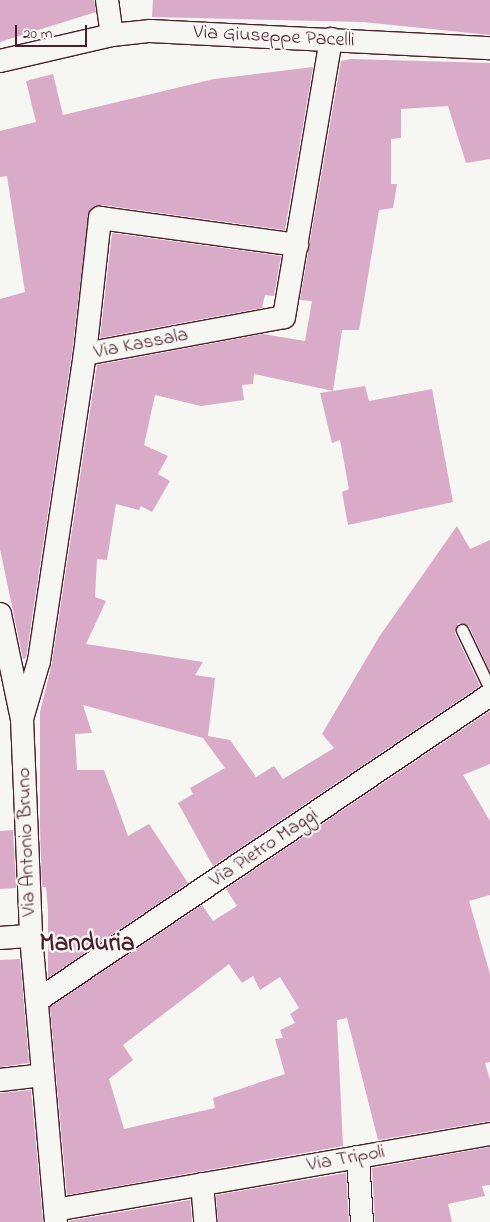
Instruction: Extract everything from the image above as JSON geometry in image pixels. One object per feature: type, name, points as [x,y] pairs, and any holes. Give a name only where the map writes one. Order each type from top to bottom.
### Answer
[{"type":"street","points":[[107,0],[112,35]]},
{"type":"street","name":"Via Giuseppe Pacelli","points":[[0,61],[112,35],[151,31],[490,48]]},
{"type":"street","name":"Via Kassala","points":[[22,719],[40,661],[85,354],[284,317],[331,39]]},
{"type":"street","points":[[85,354],[100,218],[297,245]]},
{"type":"street","name":"Via Antonio Bruno","points":[[0,614],[22,719],[31,936],[56,1216]]},
{"type":"street","name":"Via Pietro Maggi","points":[[38,1000],[490,695]]},
{"type":"street","points":[[0,938],[31,936]]},
{"type":"street","points":[[0,1080],[43,1075]]},
{"type":"street","name":"Via Tripoli","points":[[56,1216],[202,1184],[490,1134]]},
{"type":"street","points":[[358,1157],[362,1222]]},
{"type":"street","points":[[202,1184],[205,1222]]},
{"type":"lane","points":[[462,630],[490,689]]},
{"type":"building","points":[[0,0],[94,0],[96,12],[0,42]]},
{"type":"building","points":[[153,0],[490,0],[490,35],[363,22],[152,17]]},
{"type":"building","points":[[351,59],[490,63],[490,159],[466,163],[448,106],[401,109],[401,138],[391,139],[391,184],[397,184],[393,208],[379,210],[359,330],[342,330],[333,391],[254,374],[253,384],[242,385],[244,400],[201,406],[155,395],[144,445],[168,456],[158,474],[170,481],[152,512],[141,506],[139,510],[116,504],[107,560],[97,559],[95,597],[106,601],[86,644],[203,662],[195,675],[215,678],[208,736],[230,740],[256,777],[274,766],[283,779],[334,748],[322,734],[379,637],[457,526],[470,549],[490,540],[490,672],[469,626],[458,623],[455,633],[480,686],[213,866],[178,803],[193,794],[190,788],[225,768],[203,738],[83,705],[92,733],[75,734],[77,770],[104,770],[128,836],[149,824],[188,883],[48,978],[48,910],[46,887],[42,887],[40,828],[40,712],[52,663],[97,365],[263,334],[305,341],[312,301],[300,300],[341,61]]},
{"type":"building","points":[[313,67],[285,230],[102,205],[89,211],[72,352],[26,658],[23,659],[0,549],[0,299],[25,292],[7,176],[0,177],[0,131],[36,122],[26,81],[53,74],[63,115],[214,79]]},
{"type":"building","points":[[112,233],[281,256],[274,296],[265,295],[262,308],[100,338]]},
{"type":"building","points":[[365,386],[369,401],[432,389],[453,502],[348,525],[342,492],[349,489],[340,440],[332,443],[320,393]]},
{"type":"building","points":[[490,711],[490,764],[463,775],[490,821],[490,895],[469,901],[490,974],[490,1062],[485,1063],[490,1080],[490,1121],[378,1140],[347,1018],[337,1020],[343,1146],[67,1195],[50,1007],[202,905],[213,921],[237,906],[226,889]],"holes":[[[229,964],[242,983],[253,976],[260,990],[280,977],[299,1008],[290,1014],[295,1023],[280,1030],[283,1038],[275,1039],[285,1074],[213,1098],[215,1108],[124,1129],[109,1079],[133,1060],[123,1045]]]},
{"type":"building","points":[[13,830],[16,888],[0,889],[0,831]]},
{"type":"building","points":[[20,959],[29,1063],[0,1067],[0,960]]},
{"type":"building","points":[[31,1090],[43,1222],[0,1222],[0,1093]]},
{"type":"building","points":[[490,1147],[490,1185],[482,1186],[485,1196],[448,1204],[452,1222],[375,1222],[372,1168]]},
{"type":"building","points":[[346,1173],[349,1222],[218,1222],[216,1195]]},
{"type":"building","points":[[190,1200],[192,1222],[69,1222],[69,1221]]},
{"type":"district","name":"Manduria","points":[[87,944]]}]
